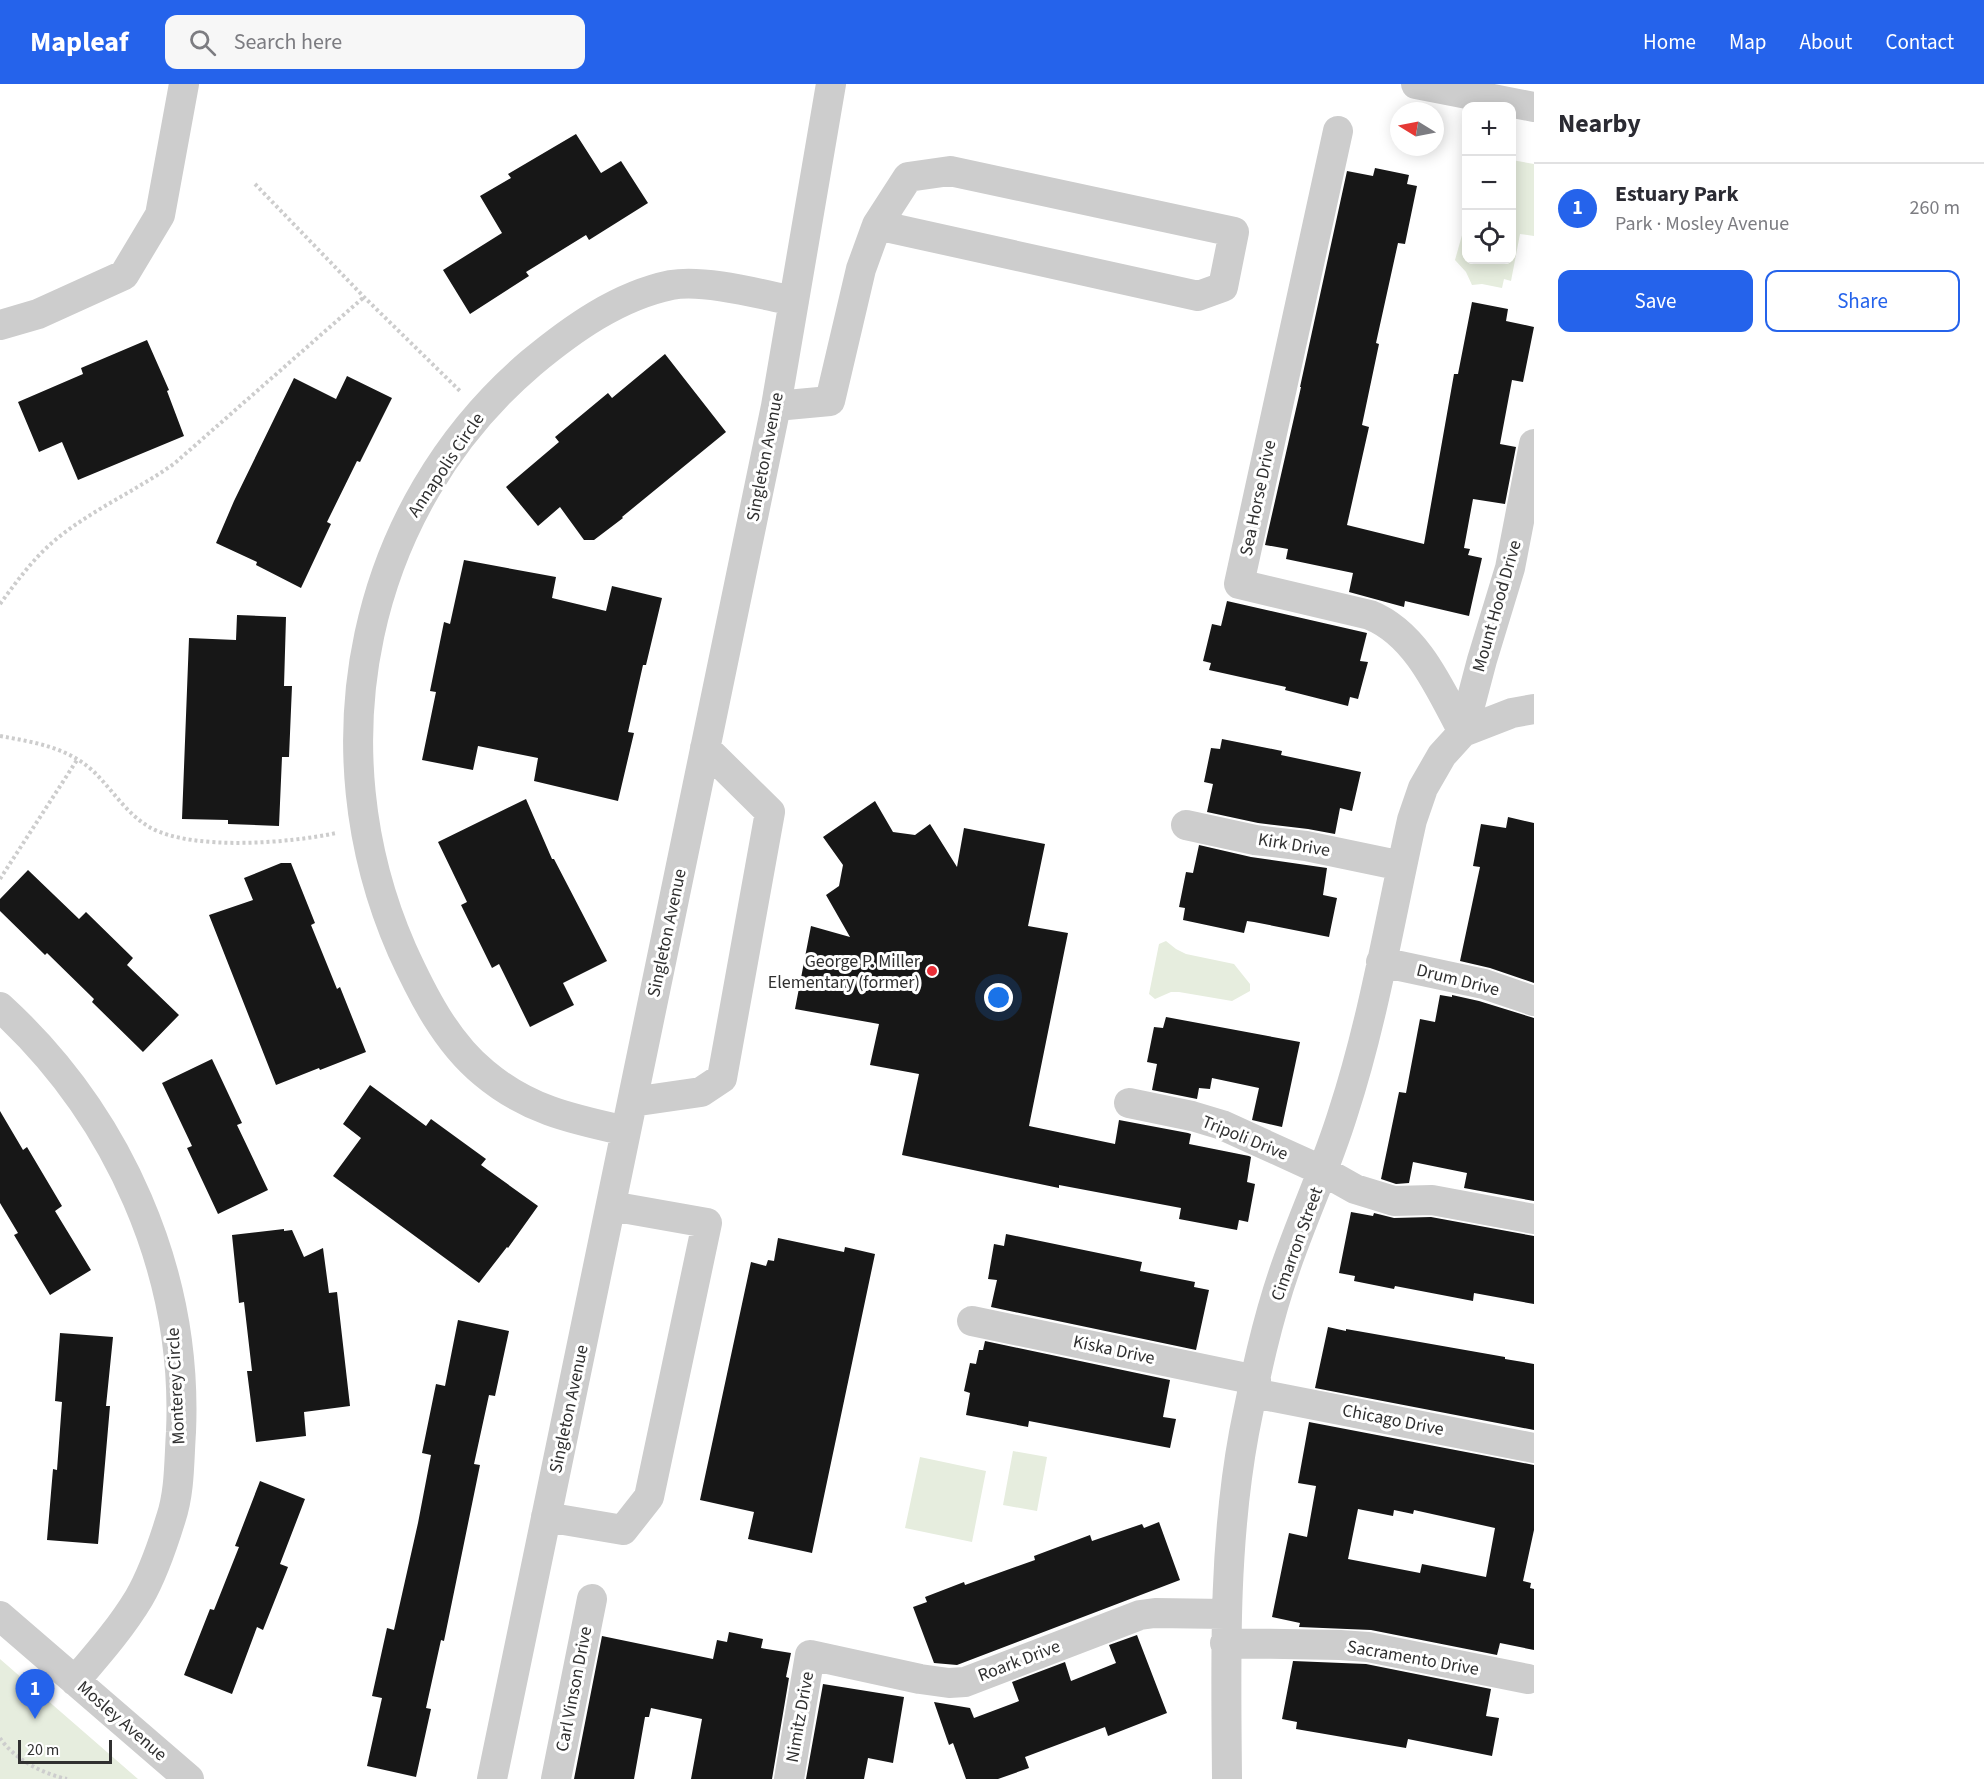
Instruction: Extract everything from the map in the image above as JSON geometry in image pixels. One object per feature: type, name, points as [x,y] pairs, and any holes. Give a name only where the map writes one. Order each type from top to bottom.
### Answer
[{"type":"street","points":[[0,325],[38,314],[124,275],[160,214],[184,84]]},
{"type":"street","name":"Singleton Avenue","points":[[492,1779],[776,406],[831,84]]},
{"type":"street","points":[[1416,84],[1534,107]]},
{"type":"street","name":"Sea Horse Drive","points":[[1338,131],[1239,584],[1370,615],[1384,621],[1396,630],[1427,666],[1463,732]]},
{"type":"street","points":[[776,406],[830,401],[861,269],[877,225],[909,177],[950,171],[1234,232],[1223,287],[1198,296],[877,225]]},
{"type":"street","name":"Annapolis Circle","points":[[705,748],[770,812],[722,1078],[701,1092],[629,1117],[572,1120],[543,1110],[512,1093],[483,1073],[456,1044],[428,1002],[390,923],[375,876],[358,779],[357,727],[361,675],[371,623],[386,571],[407,522],[433,478],[480,411],[551,346],[588,321],[632,296],[674,285],[704,285],[794,301]]},
{"type":"street","name":"Mount Hood Drive","points":[[1463,732],[1510,568],[1534,444]]},
{"type":"street","points":[[1463,732],[1512,713],[1534,709]]},
{"type":"street","name":"Cimarron Street","points":[[1226,1779],[1226,1628],[1230,1550],[1238,1476],[1254,1386],[1286,1266],[1323,1172],[1362,1049],[1412,820],[1424,788],[1442,755],[1463,732]]},
{"type":"street","name":"Kirk Drive","points":[[1186,825],[1402,866]]},
{"type":"street","name":"Drum Drive","points":[[1381,962],[1484,984],[1534,1001]]},
{"type":"street","name":"Monterey Circle","points":[[0,1007],[25,1030],[59,1068],[90,1111],[118,1156],[139,1201],[156,1249],[170,1299],[179,1355],[182,1414],[179,1466],[172,1515],[140,1596],[120,1626],[75,1681]]},
{"type":"street","name":"Tripoli Drive","points":[[1129,1103],[1192,1116],[1222,1125],[1355,1189],[1394,1201],[1432,1200],[1534,1219]]},
{"type":"street","points":[[546,1517],[623,1530],[649,1497],[707,1222],[611,1206]]},
{"type":"street","name":"Kiska Drive","points":[[972,1321],[1254,1386]]},
{"type":"street","name":"Chicago Drive","points":[[1254,1386],[1534,1448]]},
{"type":"street","name":"Carl Vinson Drive","points":[[556,1779],[592,1599]]},
{"type":"street","name":"Roark Drive","points":[[810,1655],[920,1679],[949,1683],[965,1682],[1140,1615],[1155,1613],[1226,1628]]},
{"type":"street","name":"Mosley Avenue","points":[[0,1616],[189,1779]]},
{"type":"street","name":"Sacramento Drive","points":[[1226,1628],[1368,1647],[1528,1678]]},
{"type":"street","name":"Nimitz Drive","points":[[789,1779],[810,1655]]},
{"type":"path","points":[[255,184],[364,297],[480,411]]},
{"type":"path","points":[[0,604],[29,566],[55,540],[108,504],[175,464],[364,297]]},
{"type":"path","points":[[0,736],[50,746],[77,760],[92,770],[132,814],[150,828],[178,838],[208,842],[268,842],[314,838],[365,827]]},
{"type":"path","points":[[0,879],[77,760]]},
{"type":"path","points":[[0,1738],[17,1756],[37,1768],[67,1779]]},
{"type":"green space","points":[[1516,161],[1534,164],[1534,236],[1520,234],[1516,255]]},
{"type":"green space","points":[[1462,235],[1462,264],[1514,264],[1511,281],[1504,279],[1502,288],[1482,284],[1472,285],[1466,272],[1455,260]]},
{"type":"green space","points":[[1166,941],[1186,954],[1234,964],[1250,984],[1250,991],[1232,1001],[1179,992],[1171,992],[1155,999],[1149,994],[1159,944]]},
{"type":"green space","points":[[1013,1451],[1047,1457],[1037,1511],[1003,1505]]},
{"type":"green space","points":[[920,1457],[986,1471],[972,1542],[905,1528]]},
{"type":"green space","points":[[0,1659],[138,1779],[0,1779]]},
{"type":"building","points":[[576,134],[601,173],[621,161],[648,203],[589,240],[586,235],[526,272],[529,276],[470,314],[443,270],[502,233],[480,196],[511,178],[508,174]]},
{"type":"building","points":[[1375,168],[1409,175],[1407,184],[1417,186],[1405,244],[1398,243],[1376,343],[1379,344],[1362,425],[1369,427],[1347,525],[1424,544],[1454,374],[1458,374],[1472,302],[1508,309],[1506,321],[1534,327],[1523,382],[1512,380],[1500,444],[1516,447],[1505,504],[1473,499],[1464,548],[1470,549],[1468,555],[1482,558],[1469,616],[1405,601],[1404,607],[1349,592],[1353,573],[1286,559],[1288,549],[1265,545],[1347,171],[1373,176]]},
{"type":"building","points":[[147,340],[169,390],[167,391],[184,436],[78,480],[62,442],[39,452],[18,402],[83,374],[81,368]]},
{"type":"building","points":[[665,354],[726,432],[594,540],[584,540],[560,507],[538,526],[506,487],[559,442],[555,437],[608,393],[612,398]]},
{"type":"building","points":[[347,376],[392,398],[327,522],[331,524],[301,588],[256,565],[257,562],[216,543],[294,378],[336,399]]},
{"type":"building","points":[[464,560],[556,577],[552,598],[606,611],[612,586],[662,598],[646,665],[643,665],[628,732],[634,733],[618,801],[534,781],[538,758],[478,746],[473,770],[422,760],[436,692],[430,691],[444,622],[450,624]]},
{"type":"building","points":[[1227,601],[1367,633],[1360,661],[1368,662],[1358,699],[1350,697],[1348,706],[1285,690],[1286,687],[1209,670],[1211,663],[1203,661],[1212,624],[1221,626]]},
{"type":"building","points":[[237,615],[286,617],[284,686],[292,686],[289,757],[282,757],[279,826],[228,824],[228,820],[182,819],[189,638],[236,640]]},
{"type":"building","points":[[1222,739],[1282,751],[1281,755],[1361,772],[1352,811],[1340,808],[1335,834],[1258,823],[1207,812],[1213,784],[1204,782],[1211,748],[1220,749]]},
{"type":"building","points":[[526,799],[552,859],[607,961],[563,983],[574,1005],[530,1027],[499,964],[492,968],[461,905],[467,902],[438,842]]},
{"type":"building","name":"George P. Miller Elementary (former)","points":[[875,801],[893,832],[915,835],[930,824],[957,867],[964,828],[1045,844],[1028,926],[1068,933],[1029,1126],[1115,1144],[1119,1120],[1188,1133],[1191,1134],[1189,1144],[1249,1156],[1251,1157],[1247,1182],[1255,1184],[1248,1222],[1239,1220],[1237,1230],[1179,1219],[1181,1208],[1059,1185],[1059,1188],[902,1155],[919,1074],[870,1065],[879,1024],[795,1009],[811,926],[850,937],[826,895],[839,886],[843,865],[823,837]]},
{"type":"building","points":[[1508,817],[1534,823],[1534,983],[1490,968],[1460,961],[1480,867],[1473,866],[1481,824],[1506,828]]},
{"type":"building","points":[[1199,845],[1251,857],[1327,868],[1323,895],[1337,898],[1329,937],[1247,921],[1244,933],[1183,920],[1185,908],[1179,907],[1186,872],[1193,873]]},
{"type":"building","points":[[281,863],[291,863],[315,923],[311,925],[337,989],[340,987],[366,1052],[276,1085],[209,915],[253,900],[244,878]]},
{"type":"building","points":[[28,870],[79,919],[86,912],[133,958],[127,965],[179,1015],[143,1052],[92,1002],[94,999],[0,911],[0,899]]},
{"type":"building","points":[[1440,995],[1452,997],[1452,995],[1479,1001],[1534,1018],[1534,1201],[1464,1188],[1467,1173],[1413,1162],[1409,1183],[1396,1184],[1381,1179],[1399,1092],[1406,1093],[1420,1019],[1435,1022]]},
{"type":"building","points":[[1166,1017],[1300,1042],[1282,1127],[1252,1120],[1259,1088],[1212,1078],[1210,1089],[1199,1088],[1197,1099],[1152,1090],[1157,1064],[1147,1062],[1154,1027],[1163,1028]]},
{"type":"building","points":[[212,1059],[242,1123],[237,1125],[268,1190],[218,1214],[187,1148],[192,1146],[162,1083]]},
{"type":"building","points":[[370,1085],[426,1126],[431,1119],[486,1159],[481,1165],[538,1206],[479,1283],[333,1176],[361,1138],[343,1124]]},
{"type":"building","points":[[0,1111],[23,1150],[27,1147],[62,1206],[55,1211],[91,1270],[50,1295],[14,1235],[18,1233],[0,1203]]},
{"type":"building","points":[[1351,1212],[1373,1216],[1374,1213],[1394,1218],[1431,1217],[1534,1236],[1534,1304],[1474,1293],[1473,1301],[1395,1286],[1394,1289],[1354,1281],[1355,1276],[1339,1273]]},
{"type":"building","points":[[284,1229],[284,1231],[292,1230],[304,1257],[323,1248],[329,1293],[337,1292],[350,1406],[304,1412],[306,1436],[256,1442],[247,1371],[252,1371],[244,1302],[239,1303],[232,1235]]},
{"type":"building","points":[[1006,1234],[1142,1262],[1140,1271],[1195,1282],[1194,1287],[1209,1290],[1196,1350],[991,1307],[997,1280],[988,1279],[994,1244],[1004,1246]]},
{"type":"building","points":[[778,1238],[844,1252],[845,1247],[875,1254],[812,1553],[748,1539],[754,1512],[700,1500],[751,1262],[766,1266],[768,1260],[774,1261]]},
{"type":"building","points":[[458,1320],[509,1331],[495,1396],[489,1395],[474,1464],[480,1465],[444,1641],[441,1640],[426,1708],[431,1709],[416,1777],[367,1766],[382,1698],[372,1696],[387,1628],[394,1630],[418,1523],[431,1455],[422,1453],[436,1384],[445,1386]]},
{"type":"building","points":[[1328,1327],[1534,1364],[1534,1430],[1315,1388]]},
{"type":"building","points":[[60,1333],[113,1337],[106,1406],[110,1406],[98,1544],[47,1540],[53,1469],[57,1470],[62,1402],[55,1401]]},
{"type":"building","points":[[985,1341],[1170,1380],[1163,1417],[1176,1419],[1170,1448],[1029,1421],[1028,1427],[966,1415],[970,1393],[964,1391],[970,1363],[976,1364],[979,1350],[983,1350]]},
{"type":"building","points":[[1309,1422],[1534,1465],[1534,1530],[1523,1581],[1531,1583],[1530,1588],[1534,1589],[1534,1650],[1500,1643],[1497,1655],[1371,1630],[1299,1627],[1300,1623],[1272,1617],[1289,1533],[1307,1537],[1316,1486],[1298,1483]],"holes":[[[1358,1509],[1393,1516],[1394,1510],[1413,1514],[1414,1510],[1495,1528],[1486,1577],[1422,1564],[1420,1573],[1348,1559]]]},
{"type":"building","points":[[260,1481],[305,1499],[280,1564],[288,1567],[263,1630],[257,1627],[232,1694],[184,1675],[210,1609],[214,1610],[239,1547],[235,1546]]},
{"type":"building","points":[[1159,1522],[1180,1580],[957,1665],[934,1663],[913,1607],[927,1602],[925,1597],[1035,1560],[1034,1556],[1090,1535],[1092,1541],[1142,1524],[1144,1528]]},
{"type":"building","points":[[729,1632],[763,1639],[761,1648],[791,1653],[772,1779],[691,1779],[702,1719],[651,1708],[649,1717],[645,1717],[634,1779],[574,1779],[602,1636],[713,1659],[717,1640],[727,1642]]},
{"type":"building","points":[[1137,1635],[1167,1713],[1108,1736],[1105,1727],[1025,1757],[1029,1768],[998,1779],[966,1779],[953,1743],[949,1745],[934,1702],[970,1708],[974,1718],[1019,1701],[1012,1682],[1065,1662],[1071,1681],[1116,1663],[1109,1645]]},
{"type":"building","points":[[1293,1661],[1366,1664],[1491,1689],[1486,1716],[1499,1718],[1492,1756],[1408,1739],[1406,1748],[1296,1729],[1297,1722],[1282,1719]]},
{"type":"building","points":[[823,1684],[904,1697],[893,1763],[868,1758],[864,1779],[806,1779]]},
{"type":"place","name":"George P. Miller Elementary (former)","points":[[932,971]]},
{"type":"place","name":"Estuary Park","points":[[35,1719]]}]
